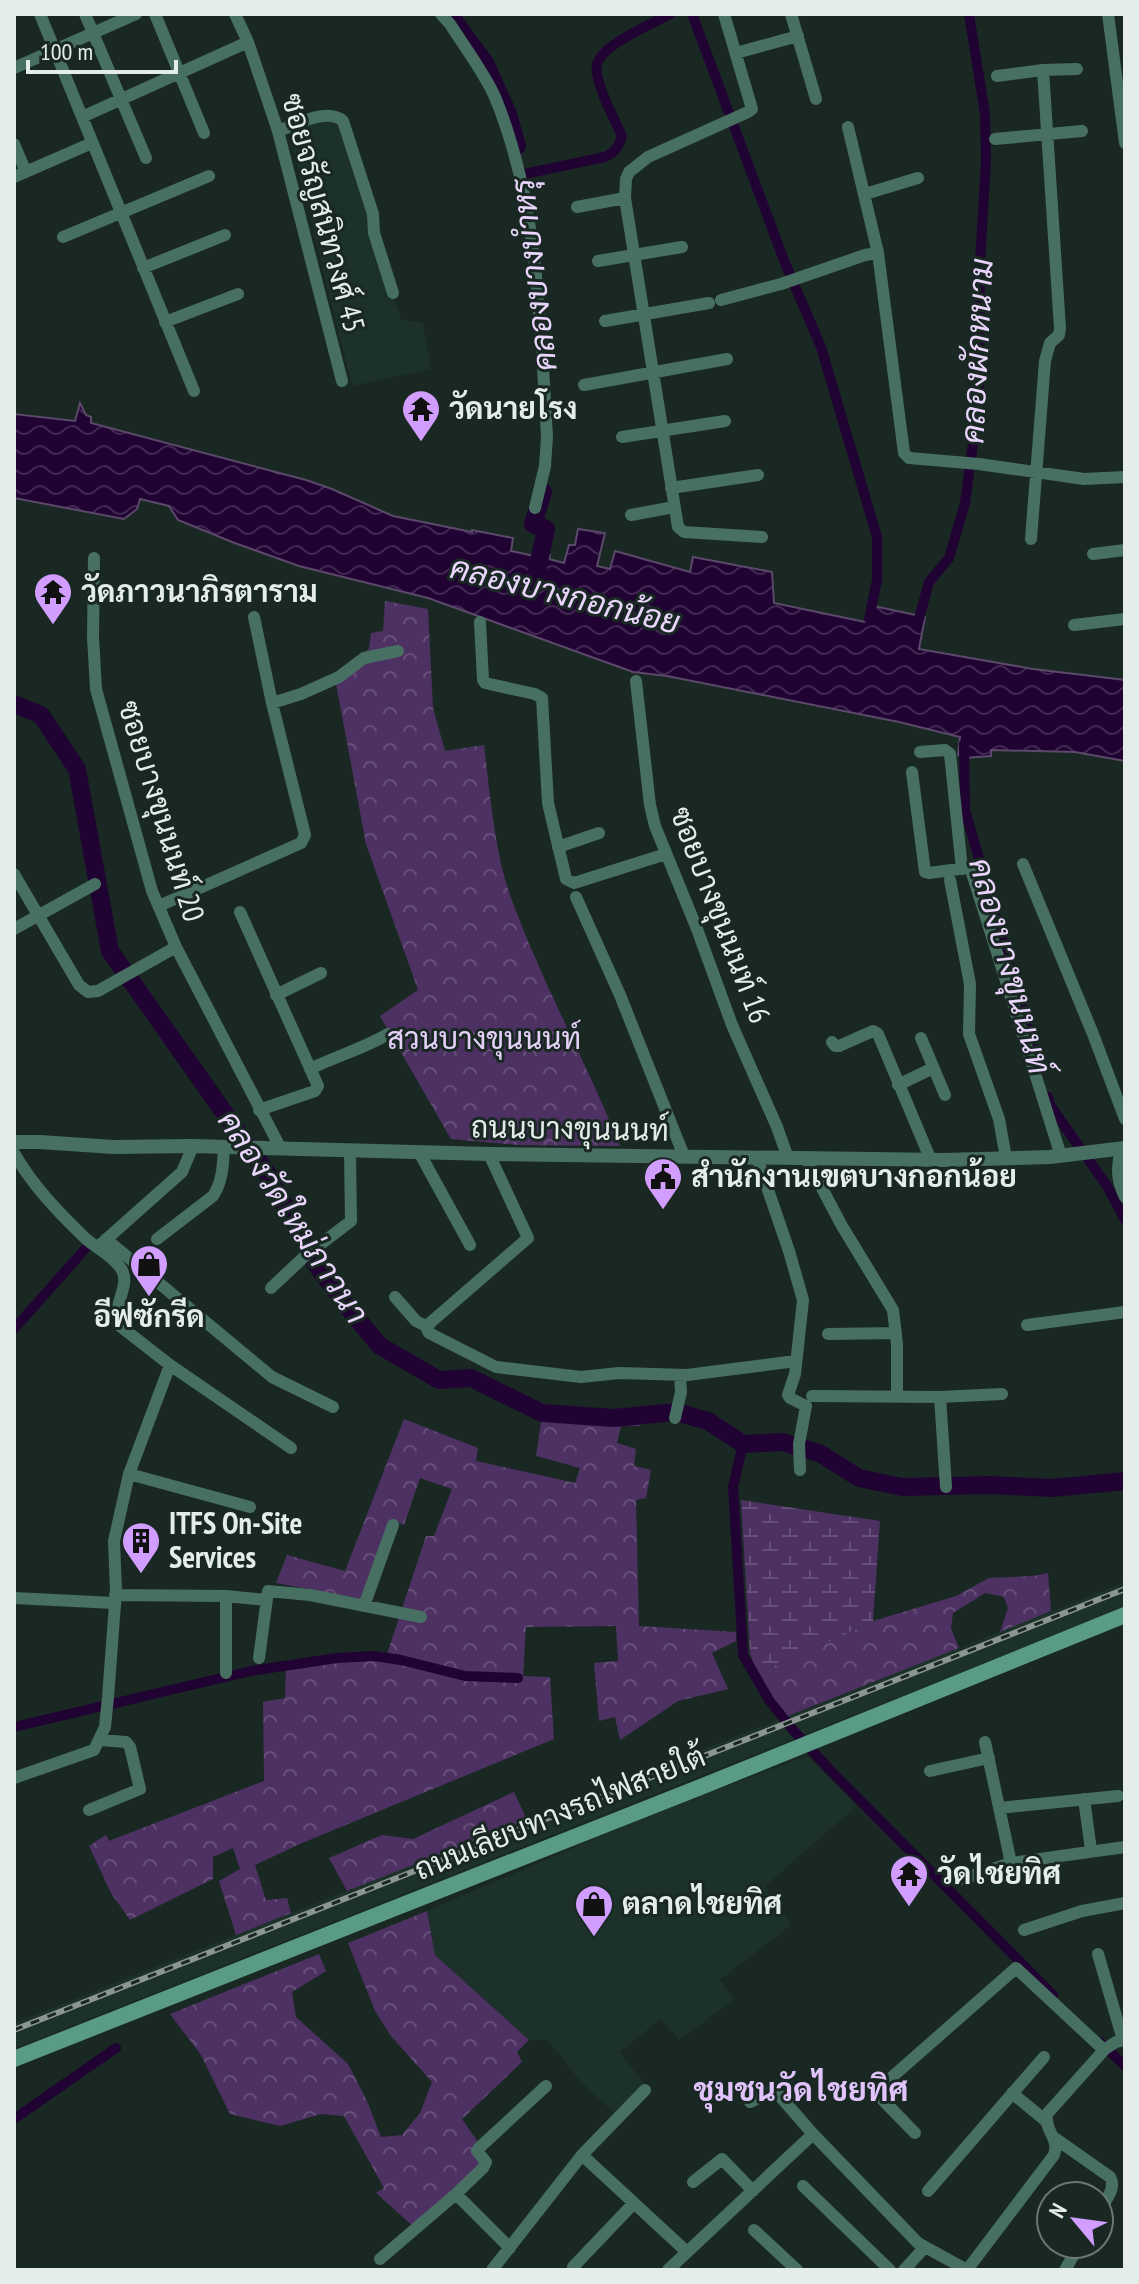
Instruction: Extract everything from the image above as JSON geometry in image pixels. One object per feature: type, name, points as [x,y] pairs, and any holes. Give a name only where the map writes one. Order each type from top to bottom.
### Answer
[{"type":"main road","name":"ถนนเลียบทางรถไฟสายใต้","points":[[14,2059],[1125,1615]]},
{"type":"street","points":[[40,14],[194,391]]},
{"type":"street","points":[[85,14],[146,158]]},
{"type":"street","points":[[14,68],[136,14]]},
{"type":"street","points":[[155,14],[204,133]]},
{"type":"street","name":"ซอยจรัญสนิทวงศ์ 45","points":[[235,14],[248,42],[278,131],[342,381]]},
{"type":"street","points":[[441,14],[494,95],[526,201],[547,437],[545,466],[535,508]]},
{"type":"street","points":[[724,14],[752,109],[648,157],[629,172],[625,198],[680,531],[762,537]]},
{"type":"street","points":[[791,14],[816,99]]},
{"type":"street","points":[[1108,14],[1123,107],[1125,143]]},
{"type":"street","points":[[736,53],[798,36]]},
{"type":"street","points":[[82,117],[248,42]]},
{"type":"street","points":[[997,76],[1077,69]]},
{"type":"street","points":[[1031,539],[1045,361],[1050,343],[1059,335],[1060,328],[1043,70]]},
{"type":"street","points":[[278,131],[328,115],[343,121],[373,214],[374,233],[393,293]]},
{"type":"street","points":[[848,127],[878,253],[904,453],[909,458],[1084,479],[1125,477]]},
{"type":"street","points":[[995,139],[1082,131]]},
{"type":"street","points":[[14,144],[20,174],[92,143]]},
{"type":"street","points":[[63,237],[209,176]]},
{"type":"street","points":[[865,194],[918,178]]},
{"type":"street","points":[[577,207],[625,198]]},
{"type":"street","points":[[143,268],[225,235]]},
{"type":"street","points":[[598,261],[682,247]]},
{"type":"street","points":[[605,321],[715,302],[878,253]]},
{"type":"street","points":[[165,322],[238,294]]},
{"type":"street","points":[[584,385],[727,359]]},
{"type":"street","points":[[622,437],[725,421]]},
{"type":"street","points":[[671,488],[758,475]]},
{"type":"street","points":[[631,515],[674,507]]},
{"type":"street","points":[[1093,554],[1125,550]]},
{"type":"street","name":"ซอยบางขุนนนท์ 20","points":[[94,558],[96,689],[148,877],[176,947],[280,1149]]},
{"type":"street","points":[[159,906],[304,840],[254,617]]},
{"type":"street","points":[[1074,625],[1125,619]]},
{"type":"street","points":[[480,622],[485,683],[542,698],[548,803],[564,875],[569,882],[666,854]]},
{"type":"street","points":[[272,703],[339,677],[364,658],[398,651]]},
{"type":"street","name":"ซอยบางขุนนนท์ 16","points":[[636,681],[655,826],[732,1025],[788,1158]]},
{"type":"street","points":[[920,752],[945,750],[950,754],[962,869]]},
{"type":"street","points":[[912,772],[925,872],[971,870],[1061,1156]]},
{"type":"street","points":[[558,847],[599,833]]},
{"type":"street","points":[[1023,864],[1125,1119]]},
{"type":"street","points":[[14,874],[79,985],[88,992],[98,991],[176,947]]},
{"type":"street","points":[[950,880],[970,984],[969,1034],[999,1119],[1006,1158]]},
{"type":"street","points":[[14,929],[95,884]]},
{"type":"street","points":[[576,897],[620,995],[684,1156]]},
{"type":"street","points":[[240,912],[318,1086],[315,1091],[259,1110]]},
{"type":"street","points":[[276,995],[321,973]]},
{"type":"street","points":[[832,1042],[840,1046],[868,1032],[875,1032],[880,1037],[930,1158]]},
{"type":"street","points":[[310,1069],[343,1053],[361,1050],[388,1034]]},
{"type":"street","points":[[921,1038],[945,1095]]},
{"type":"street","points":[[898,1085],[933,1068]]},
{"type":"street","points":[[15,1143],[27,1177],[120,1267],[124,1275],[115,1316],[120,1326],[170,1365],[291,1448]]},
{"type":"street","name":"ถนนบางขุนนนท์","points":[[15,1143],[757,1158],[1006,1158],[1078,1155],[1123,1148]]},
{"type":"street","points":[[95,1242],[182,1172],[193,1146]]},
{"type":"street","points":[[157,1239],[213,1196],[222,1172],[224,1147]]},
{"type":"street","points":[[1123,1148],[1116,1173],[1125,1197]]},
{"type":"street","points":[[271,1288],[304,1257],[351,1221],[350,1151]]},
{"type":"street","points":[[419,1152],[470,1245]]},
{"type":"street","points":[[489,1154],[528,1238],[430,1323],[429,1333],[496,1367],[581,1377],[619,1373],[680,1375],[796,1361]]},
{"type":"street","points":[[757,1158],[803,1300],[795,1374],[788,1395],[806,1406],[799,1439],[800,1470]]},
{"type":"street","points":[[806,1158],[842,1226],[893,1310],[897,1397]]},
{"type":"street","points":[[95,1242],[272,1377],[333,1407]]},
{"type":"street","points":[[395,1297],[416,1321],[428,1327]]},
{"type":"street","points":[[1027,1325],[1125,1312]]},
{"type":"street","points":[[828,1334],[896,1333]]},
{"type":"street","points":[[14,1778],[94,1750],[105,1727],[115,1599],[114,1541],[129,1474],[170,1365]]},
{"type":"street","points":[[675,1418],[681,1392],[680,1375]]},
{"type":"street","points":[[812,1396],[1002,1394]]},
{"type":"street","points":[[940,1397],[946,1485]]},
{"type":"street","points":[[129,1474],[250,1507]]},
{"type":"street","points":[[364,1606],[393,1525]]},
{"type":"street","points":[[259,1658],[267,1595]]},
{"type":"street","points":[[14,1598],[310,1595],[421,1617]]},
{"type":"street","points":[[226,1596],[226,1673]]},
{"type":"street","points":[[89,1810],[140,1789],[130,1747],[126,1742],[100,1740]]},
{"type":"street","points":[[985,1742],[1011,1863]]},
{"type":"street","points":[[930,1771],[989,1758]]},
{"type":"street","points":[[999,1808],[1118,1796]]},
{"type":"street","points":[[1084,1799],[1091,1850]]},
{"type":"street","points":[[959,1880],[1011,1863],[1125,1847]]},
{"type":"street","points":[[1024,1930],[1082,1911],[1125,1903]]},
{"type":"street","points":[[1098,1954],[1115,2044]]},
{"type":"street","points":[[915,2133],[875,2092],[1016,1968],[1115,2044]]},
{"type":"street","points":[[1112,2180],[1056,2139],[1046,2121],[1047,2114],[1115,2044]]},
{"type":"street","points":[[928,2191],[1044,2057]]},
{"type":"street","points":[[380,2259],[485,2165],[477,2151],[479,2148],[546,2086]]},
{"type":"street","points":[[492,2270],[582,2155],[645,2090]]},
{"type":"street","points":[[750,2102],[773,2091],[918,2243],[967,2270],[1054,2155],[1056,2139]]},
{"type":"street","points":[[1012,2093],[1046,2121]]},
{"type":"street","points":[[668,2270],[813,2134]]},
{"type":"street","points":[[582,2155],[687,2252]]},
{"type":"street","points":[[693,2182],[722,2159],[753,2191]]},
{"type":"street","points":[[803,2186],[890,2270]]},
{"type":"street","points":[[456,2194],[510,2248]]},
{"type":"street","points":[[573,2267],[634,2203]]},
{"type":"street","points":[[754,2230],[797,2270]]},
{"type":"street","points":[[904,2270],[925,2247]]},
{"type":"shaded area","points":[[333,117],[341,122],[402,320],[423,323],[431,369],[352,386],[292,145],[308,140],[304,126]]},
{"type":"shaded area","points":[[1125,1582],[1125,1607],[14,2049],[14,2023]]},
{"type":"shaded area","points":[[807,1756],[857,1806],[765,1886],[791,1925],[720,1980],[734,2000],[679,2040],[661,2019],[620,2052],[644,2084],[615,2114],[580,2081],[548,2040],[529,2040],[435,1955],[427,1911],[649,1815]]},
{"type":"green space","name":"สวนบางขุนนนท์","points":[[385,601],[428,609],[433,708],[445,751],[484,745],[496,840],[510,895],[535,959],[620,1146],[518,1145],[451,1139],[380,1016],[418,990],[366,844],[334,673],[369,649],[371,633],[383,631]]},
{"type":"green space","points":[[640,1411],[640,1426],[621,1426],[617,1443],[636,1449],[634,1466],[651,1470],[646,1498],[636,1500],[639,1626],[736,1632],[736,1641],[712,1653],[728,1689],[678,1701],[620,1740],[615,1717],[599,1721],[594,1663],[618,1661],[616,1626],[526,1627],[523,1676],[550,1677],[554,1739],[255,1865],[266,1900],[287,1898],[291,1913],[236,1935],[219,1881],[240,1869],[233,1848],[213,1857],[213,1879],[130,1920],[111,1893],[89,1846],[106,1835],[109,1841],[264,1781],[263,1702],[285,1698],[286,1661],[348,1653],[387,1654],[426,1536],[434,1536],[452,1489],[420,1478],[404,1525],[392,1519],[362,1599],[276,1583],[287,1555],[345,1571],[404,1419],[478,1448],[476,1461],[575,1483],[580,1468],[536,1456],[542,1415]]},
{"type":"green space","points":[[741,1500],[880,1521],[873,1621],[757,1673],[750,1653]]},
{"type":"green space","points":[[1048,1573],[1051,1611],[1000,1632],[1008,1608],[1004,1597],[985,1593],[953,1613],[951,1628],[959,1648],[785,1717],[757,1673],[873,1621],[956,1596],[989,1578]]},
{"type":"green space","points":[[514,1792],[527,1820],[347,1891],[329,1858],[382,1835],[413,1839]]},
{"type":"green space","points":[[427,1911],[435,1955],[529,2040],[517,2052],[522,2062],[462,2119],[490,2159],[413,2226],[376,2193],[384,2188],[344,2116],[321,2114],[280,2126],[230,2114],[201,2055],[170,2014],[319,1954],[326,1971],[292,1992],[296,2017],[348,2064],[381,2137],[402,2135],[420,2113],[432,2082],[391,2036],[375,2011],[348,1943]]},
{"type":"water","name":"คลองบางกอกน้อย","points":[[80,403],[86,415],[91,417],[91,423],[306,480],[393,516],[513,538],[511,551],[539,557],[541,553],[550,555],[549,559],[564,563],[569,545],[575,545],[578,529],[605,533],[597,566],[610,569],[615,551],[690,572],[693,557],[772,572],[774,603],[865,622],[869,605],[925,617],[919,649],[1033,669],[1125,680],[1125,761],[1075,752],[991,750],[991,756],[964,758],[958,755],[960,737],[899,722],[633,672],[428,598],[299,566],[178,520],[169,506],[140,499],[137,509],[124,519],[14,498],[14,414],[75,421]]},
{"type":"waterway","name":"คลองบางบำหรุ","points":[[449,14],[485,63],[508,114],[517,146]]},
{"type":"waterway","points":[[524,174],[605,157],[616,149],[622,136],[601,90],[597,64],[608,49],[618,42],[670,14]]},
{"type":"waterway","points":[[692,14],[785,263],[821,347],[877,537],[877,580],[869,619]]},
{"type":"waterway","name":"คลองผักหนาม","points":[[917,626],[929,582],[949,558],[965,503],[979,398],[985,114],[969,14]]},
{"type":"waterway","name":"คลองบางบำหรุ","points":[[536,575],[546,529],[533,524],[543,492]]},
{"type":"waterway","name":"คลองวัดใหม่ภาวนา","points":[[14,704],[41,715],[77,769],[110,951],[269,1176],[318,1267],[380,1346],[439,1380],[471,1378],[542,1413],[614,1418],[676,1412],[708,1421],[743,1444],[783,1442],[821,1454],[859,1478],[902,1487],[989,1485],[1052,1488],[1125,1481]]},
{"type":"waterway","name":"คลองบางขุนนนท์","points":[[964,744],[965,810],[1040,1070]]},
{"type":"waterway","name":"คลองบางขุนนนท์","points":[[1048,1097],[1050,1105],[1107,1186],[1125,1220]]},
{"type":"waterway","points":[[14,1329],[85,1249]]},
{"type":"waterway","points":[[743,1444],[733,1487],[743,1655],[769,1700],[792,1729],[1053,1995]]},
{"type":"waterway","points":[[14,1727],[251,1671],[337,1658],[374,1656],[465,1676],[518,1678]]},
{"type":"waterway","points":[[1101,2043],[1125,2066]]},
{"type":"waterway","points":[[14,2119],[116,2048]]},
{"type":"railway","points":[[14,2030],[1125,1589]]},
{"type":"place","name":"วัดนายโรง","points":[[421,443]]},
{"type":"place","name":"วัดภาวนาภิรตาราม","points":[[53,626]]},
{"type":"place","name":"สำนักงานเขตบางกอกน้อย","points":[[663,1211]]},
{"type":"place","name":"อีฟซักรีด","points":[[149,1298]]},
{"type":"place","name":"ITFS On-Site Services","points":[[141,1575]]},
{"type":"place","name":"วัดไชยทิศ","points":[[909,1908]]},
{"type":"place","name":"ตลาดไชยทิศ","points":[[594,1938]]},
{"type":"district","name":"ชุมชนวัดไชยทิศ","points":[[801,2090]]}]
